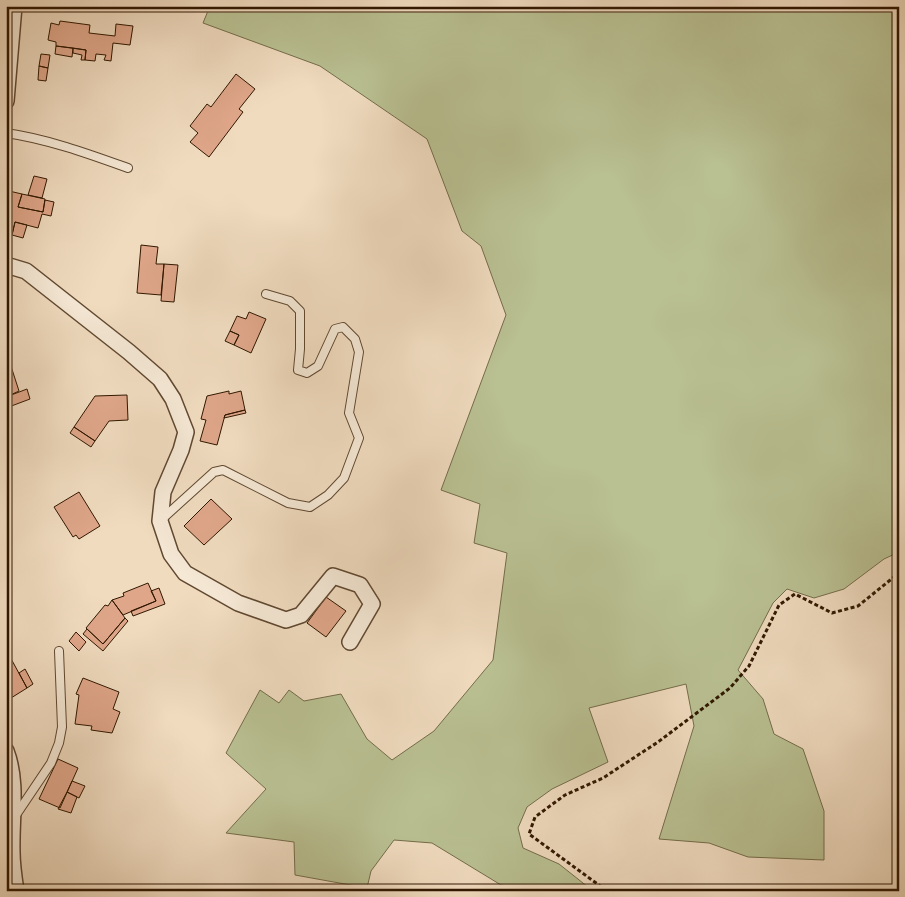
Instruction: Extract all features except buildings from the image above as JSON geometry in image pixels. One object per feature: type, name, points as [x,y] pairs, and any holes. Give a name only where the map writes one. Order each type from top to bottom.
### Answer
[{"type":"street","points":[[6,101],[14,6]]},
{"type":"street","points":[[6,264],[26,270],[129,352],[160,379],[174,399],[186,432],[181,450],[163,492],[160,521],[171,554],[185,574],[238,602],[286,620],[301,615],[333,576],[360,585],[372,604],[350,642]]},
{"type":"street","points":[[6,751],[10,761],[13,788],[12,854],[16,891]]},
{"type":"lane","points":[[6,133],[26,136],[128,168]]},
{"type":"lane","points":[[160,521],[214,472],[223,470],[288,503],[310,507],[328,495],[344,478],[359,438],[349,413],[359,352],[355,339],[343,327],[335,329],[318,366],[307,373],[298,370],[300,312],[290,301],[266,294]]},
{"type":"lane","points":[[12,819],[16,817],[51,763],[60,744],[62,728],[59,651]]},
{"type":"path","points":[[607,891],[529,834],[534,817],[566,795],[603,778],[650,748],[730,688],[749,666],[779,605],[794,594],[832,613],[858,606],[899,573]]},
{"type":"green space","points":[[210,6],[899,6],[899,552],[884,559],[844,589],[814,598],[787,589],[773,603],[738,670],[763,699],[774,734],[803,749],[824,811],[824,860],[748,857],[709,843],[659,839],[694,726],[686,684],[589,708],[608,762],[552,789],[527,807],[518,828],[523,848],[559,864],[593,891],[540,891],[501,885],[432,843],[394,840],[371,871],[367,888],[295,875],[294,842],[226,833],[266,789],[226,753],[260,690],[279,703],[289,690],[304,701],[341,694],[367,739],[392,760],[434,731],[493,660],[507,553],[474,543],[480,504],[441,490],[506,315],[481,246],[462,231],[427,139],[320,66],[203,23]]}]
